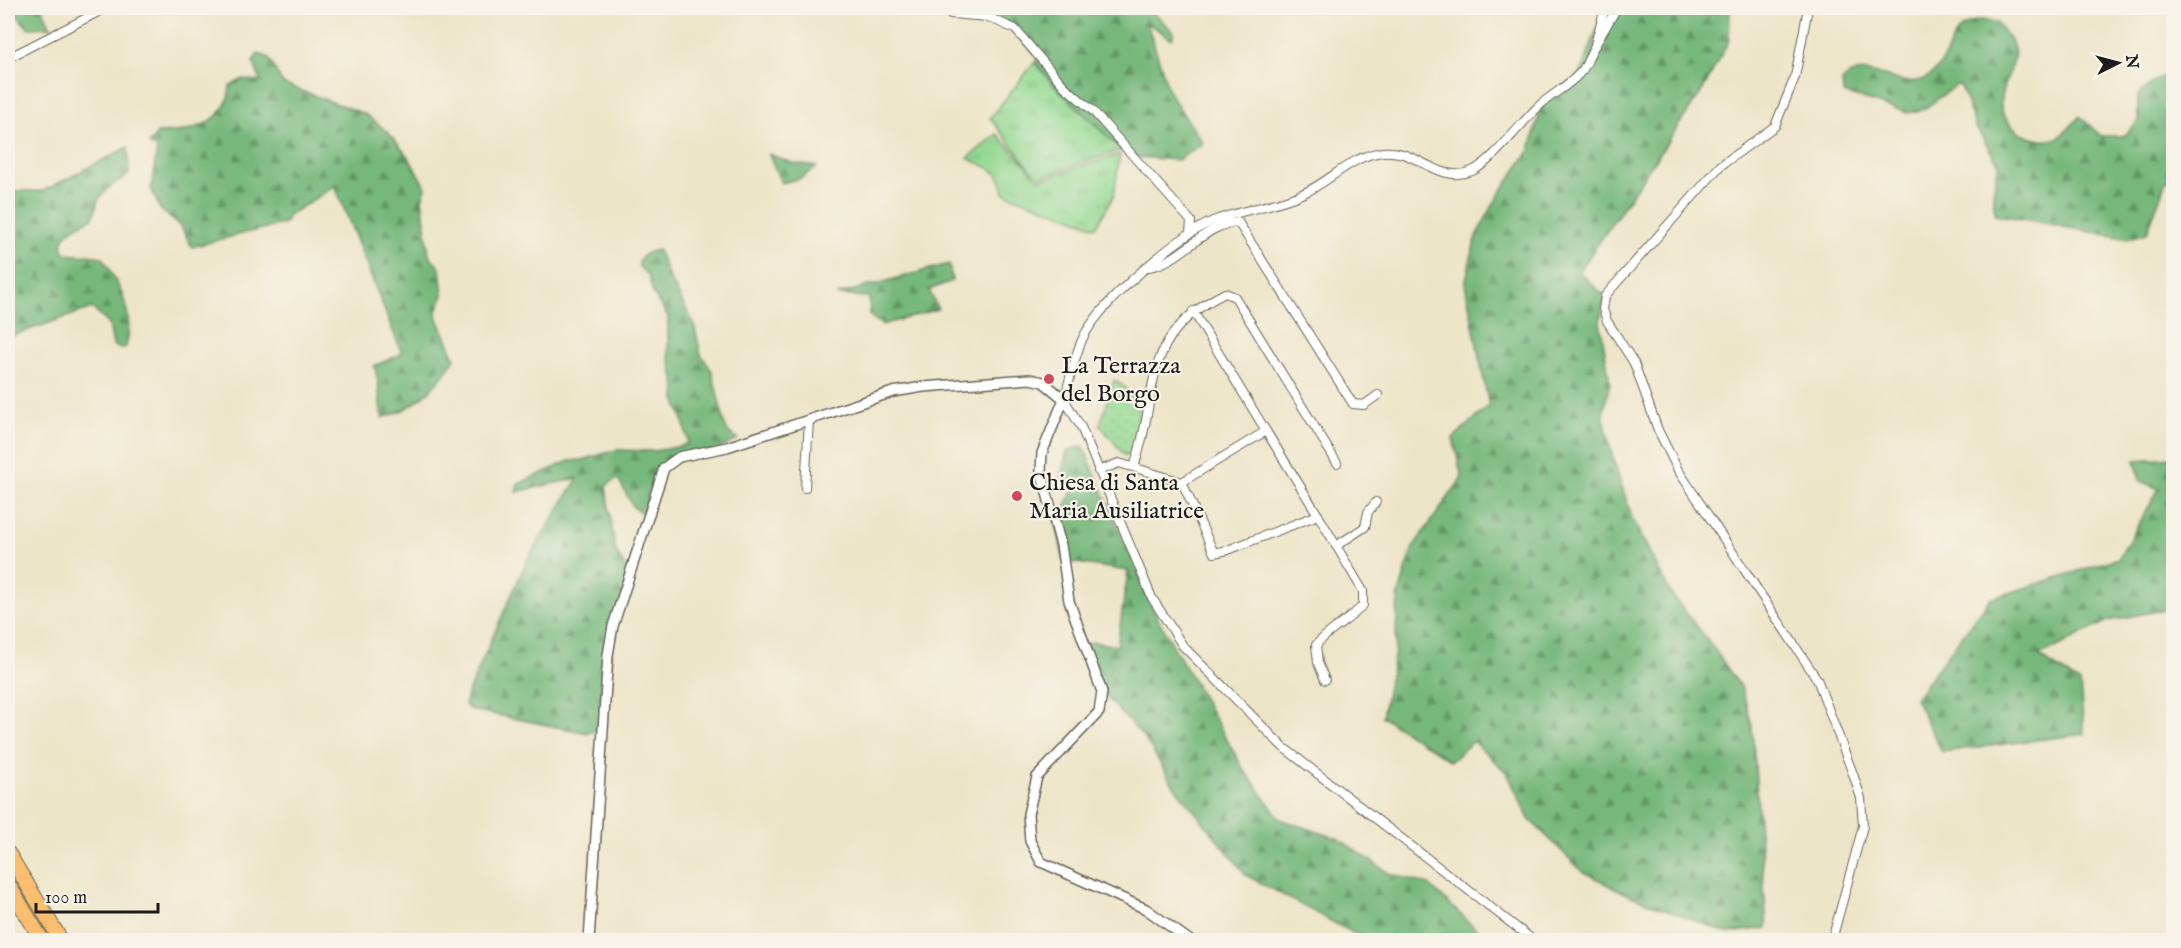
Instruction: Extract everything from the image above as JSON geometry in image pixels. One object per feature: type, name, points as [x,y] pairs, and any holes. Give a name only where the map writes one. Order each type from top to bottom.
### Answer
[{"type":"highway","points":[[8,853],[61,940]]},
{"type":"highway","points":[[8,884],[42,940]]},
{"type":"street","points":[[8,58],[106,8]]},
{"type":"street","points":[[931,8],[951,14],[988,17],[1015,28],[1064,86],[1093,111],[1191,221],[1190,234]]},
{"type":"street","points":[[1595,46],[1605,8]]},
{"type":"street","points":[[1189,940],[1146,909],[1041,862],[1030,841],[1028,814],[1037,777],[1099,712],[1102,692],[1069,600],[1061,545],[1041,471],[1042,453],[1064,399],[1078,350],[1088,329],[1114,299],[1194,229],[1226,216],[1303,194],[1347,165],[1377,152],[1407,153],[1433,170],[1448,174],[1470,171],[1491,158],[1515,129],[1542,103],[1580,74],[1617,8]]},
{"type":"street","points":[[1808,8],[1795,77],[1775,126],[1720,166],[1605,296],[1603,309],[1607,321],[1634,363],[1658,430],[1678,470],[1817,679],[1853,774],[1860,798],[1863,826],[1832,940]]},
{"type":"street","points":[[1148,267],[1165,262],[1212,231],[1238,222],[1353,404],[1364,405],[1378,395]]},
{"type":"street","points":[[1134,467],[1144,439],[1151,380],[1162,350],[1175,330],[1193,311],[1225,292],[1235,297],[1337,463]]},
{"type":"street","points":[[1193,311],[1363,591],[1364,606],[1329,631],[1316,645],[1318,663],[1325,680]]},
{"type":"street","points":[[589,940],[613,626],[664,468],[678,457],[727,447],[893,392],[989,380],[1030,379],[1043,382],[1064,399],[1081,427],[1152,598],[1183,646],[1282,747],[1533,940]]},
{"type":"street","points":[[805,488],[809,420]]},
{"type":"street","points":[[1182,482],[1266,431]]},
{"type":"street","points":[[1098,471],[1119,463],[1182,482],[1214,553],[1228,550],[1318,515]]},
{"type":"street","points":[[1336,546],[1365,527],[1368,512],[1376,502]]},
{"type":"green space","points":[[10,8],[42,8],[51,27],[28,28]]},
{"type":"green space","points":[[931,8],[1149,8],[1174,32],[1172,39],[1147,23],[1170,94],[1203,143],[1178,160],[1135,157],[1121,150],[1052,83],[1035,62],[1039,58],[1006,23]]},
{"type":"green space","points":[[1605,8],[1730,8],[1729,40],[1702,91],[1579,272],[1605,296],[1600,321],[1610,383],[1603,414],[1613,459],[1633,520],[1671,594],[1710,643],[1742,689],[1752,726],[1767,928],[1727,933],[1631,896],[1583,872],[1529,819],[1507,773],[1473,741],[1451,761],[1382,717],[1395,652],[1398,597],[1413,547],[1462,478],[1453,438],[1489,406],[1465,284],[1476,236],[1500,193],[1530,150],[1542,103],[1580,74]]},
{"type":"green space","points":[[1981,20],[1996,22],[2013,45],[2013,62],[2002,92],[2001,107],[2009,123],[2016,130],[2034,139],[2052,139],[2060,136],[2080,116],[2101,136],[2124,136],[2138,122],[2138,95],[2153,82],[2173,70],[2173,180],[2166,181],[2147,233],[2128,239],[1995,214],[1993,192],[1999,164],[1975,126],[1961,86],[1956,85],[1924,109],[1908,113],[1843,93],[1842,81],[1851,74],[1860,72],[1870,72],[1903,81],[1914,82],[1924,79],[1941,64],[1954,37],[1960,30],[1968,24]]},
{"type":"green space","points":[[258,54],[268,57],[283,84],[365,114],[389,133],[409,158],[426,188],[422,199],[429,255],[440,268],[443,295],[436,314],[455,358],[433,387],[415,403],[394,414],[382,418],[378,379],[374,366],[402,354],[335,186],[289,215],[285,223],[192,247],[181,227],[160,209],[151,189],[157,149],[149,144],[157,133],[194,128],[215,118],[228,99],[230,86],[243,79],[261,82],[253,61]]},
{"type":"green space","points":[[1035,62],[1052,83],[1121,150],[1037,178],[1039,180],[1120,154],[1114,195],[1096,227],[1004,193],[1000,179],[992,170],[968,158],[997,134],[1036,176],[990,118]]},
{"type":"green space","points":[[128,147],[129,174],[108,188],[98,200],[93,218],[66,235],[62,246],[64,252],[69,254],[103,258],[120,290],[127,312],[129,323],[126,347],[120,349],[113,345],[109,324],[92,308],[12,336],[8,320],[8,191],[43,191]]},
{"type":"green space","points":[[769,154],[792,163],[817,167],[801,178],[781,183]]},
{"type":"green space","points":[[658,250],[669,277],[694,324],[701,355],[712,371],[725,426],[728,432],[738,439],[718,449],[676,461],[654,472],[644,514],[633,507],[619,480],[616,479],[606,486],[615,549],[629,574],[613,627],[605,729],[587,733],[471,710],[465,705],[466,697],[527,560],[578,478],[516,492],[518,484],[569,461],[582,460],[616,450],[654,451],[682,446],[688,442],[675,399],[676,386],[668,353],[668,316],[653,294],[648,275],[639,267],[642,257]]},
{"type":"green space","points":[[949,264],[952,281],[929,290],[938,309],[882,325],[870,316],[869,297],[836,295]]},
{"type":"green space","points":[[1114,380],[1131,395],[1140,416],[1138,438],[1134,448],[1126,457],[1100,425]]},
{"type":"green space","points":[[1083,446],[1156,615],[1243,768],[1280,819],[1339,839],[1389,873],[1429,885],[1488,940],[1366,940],[1247,876],[1174,786],[1146,740],[1102,692],[1084,644],[1094,642],[1117,646],[1128,571],[1064,561],[1052,505],[1064,511],[1074,486],[1061,479],[1067,451]]},
{"type":"green space","points":[[2173,457],[2173,608],[2108,621],[2039,656],[2080,683],[2084,734],[1942,752],[1915,698],[1990,599],[2119,558],[2159,489],[2140,481],[2135,460]]},
{"type":"place","name":"La Terrazza del Borgo","points":[[1049,379]]},
{"type":"place","name":"Chiesa di Santa Maria Ausiliatrice","points":[[1017,496]]}]
